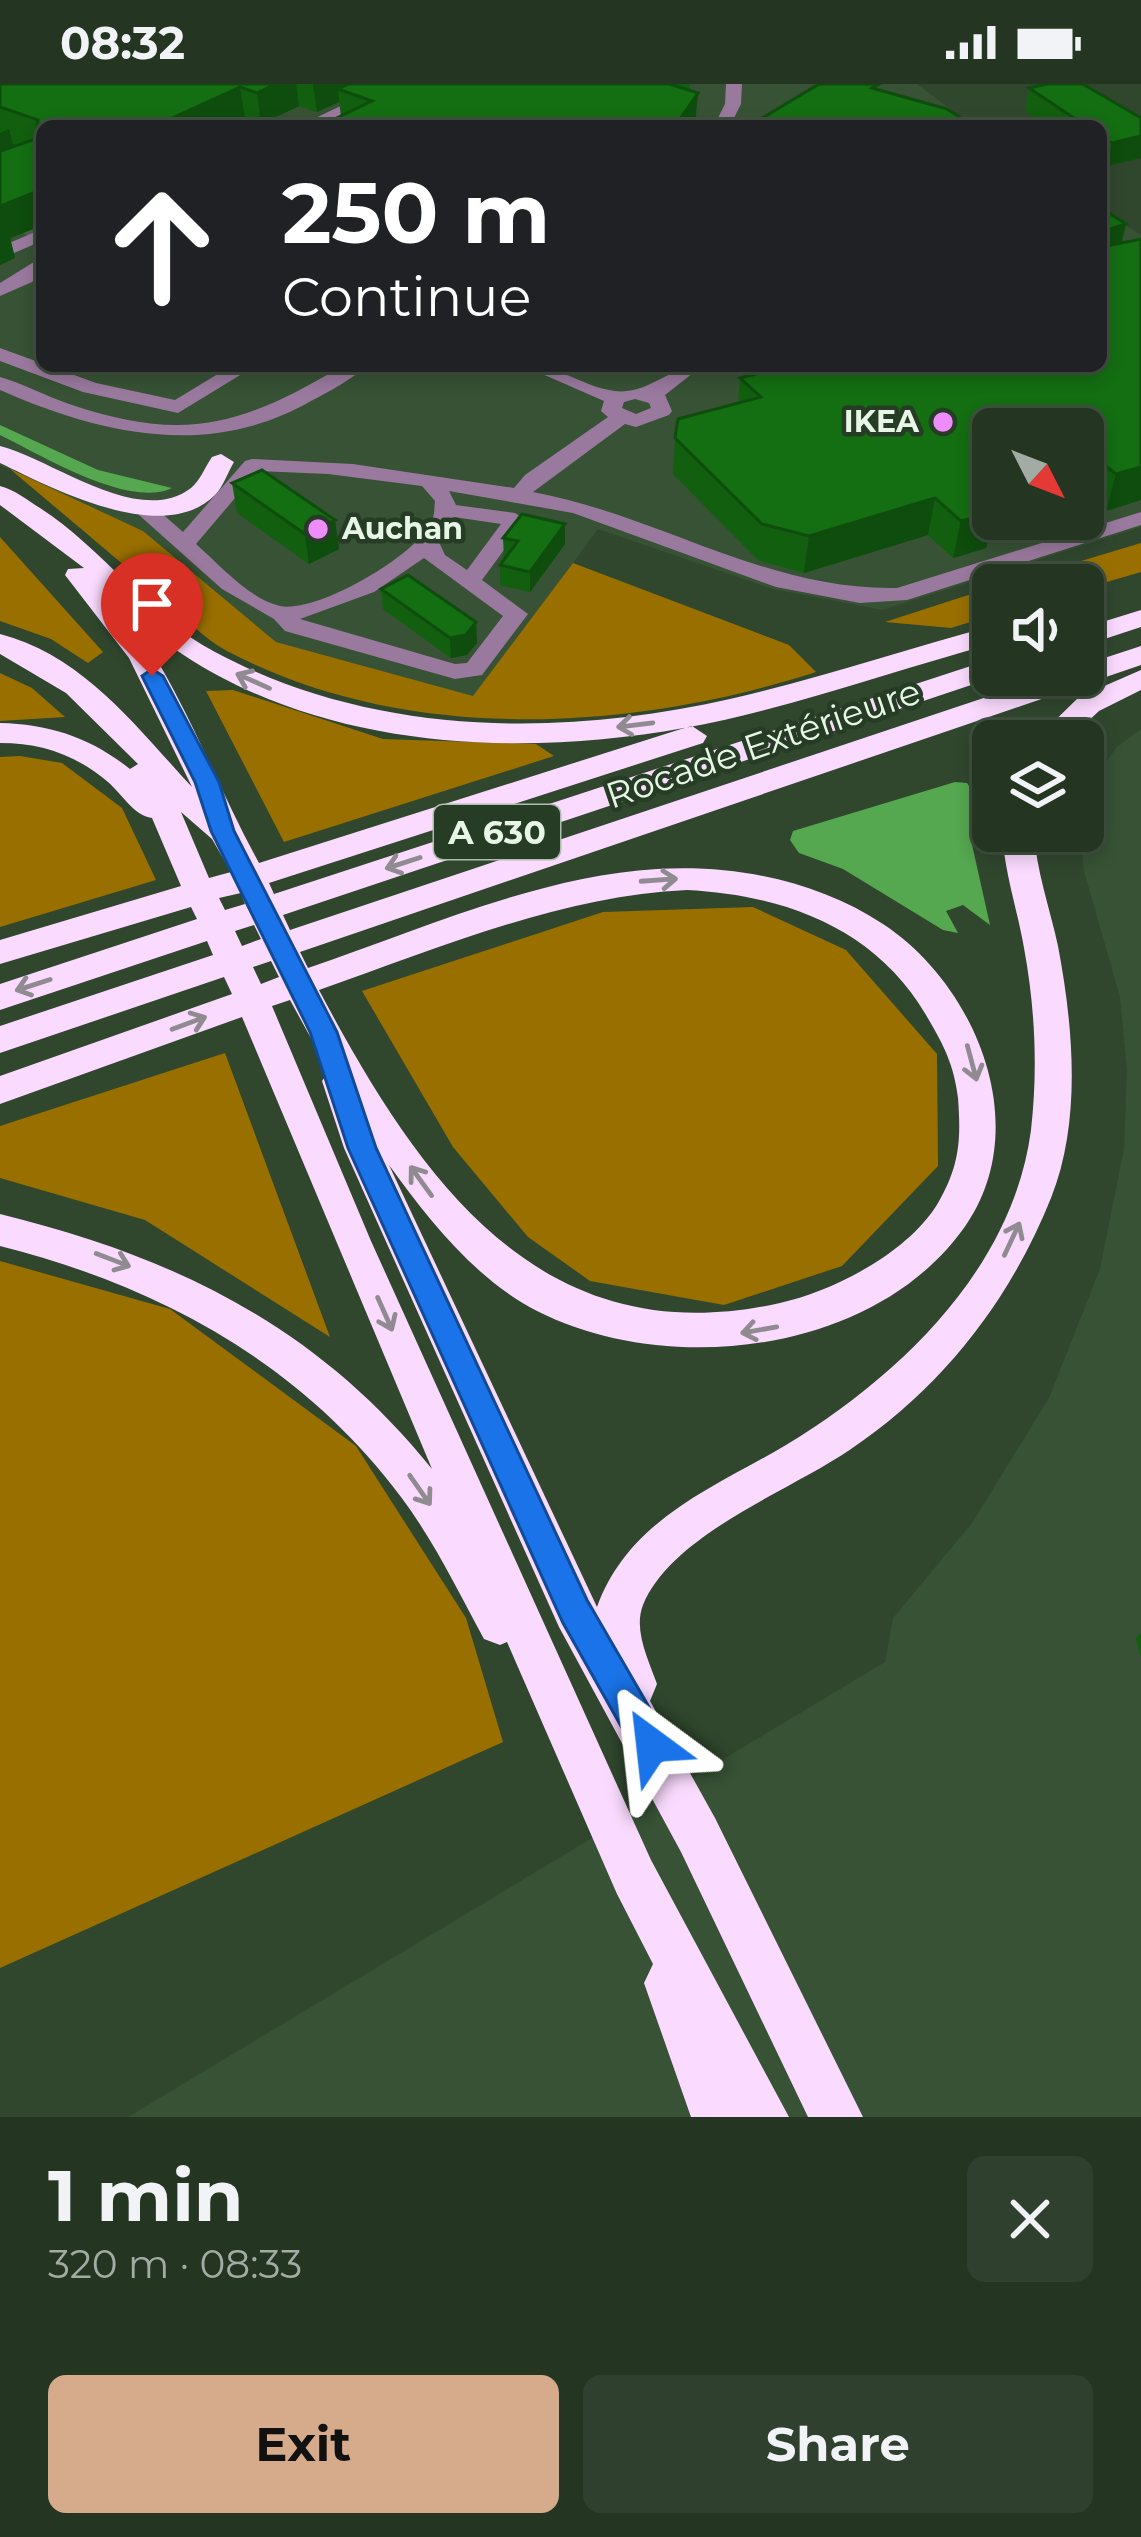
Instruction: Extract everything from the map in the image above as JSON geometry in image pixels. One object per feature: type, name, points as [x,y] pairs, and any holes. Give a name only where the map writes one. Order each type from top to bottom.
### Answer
[{"type":"highway","points":[[0,453],[108,502],[141,507],[189,500],[216,479],[219,459]]},
{"type":"highway","points":[[0,497],[67,539],[196,654],[300,700],[373,721],[545,734],[642,725],[736,706],[972,644]]},
{"type":"highway","points":[[0,497],[94,590],[152,676],[207,782],[223,831],[323,1032],[421,1181],[506,1270],[554,1301],[607,1320],[666,1332],[732,1334],[789,1324],[841,1306],[890,1279],[929,1246],[957,1206],[974,1165],[980,1120],[965,1038],[910,964],[832,912],[787,894],[705,880],[640,881],[544,902],[0,1090]]},
{"type":"highway","points":[[1104,605],[1141,594]]},
{"type":"highway","points":[[1104,630],[1141,618]]},
{"type":"highway","points":[[0,643],[55,669],[94,697],[128,729],[177,792],[223,831]]},
{"type":"highway","points":[[0,952],[972,646]]},
{"type":"highway","name":"Rocade Extérieure","points":[[0,1040],[1141,655]]},
{"type":"highway","points":[[0,662],[38,680],[112,737],[161,797],[177,844],[276,1051],[352,1241],[634,1877],[762,2117]]},
{"type":"highway","name":"A 630","points":[[0,997],[972,675]]},
{"type":"highway","points":[[1072,720],[1089,704],[1141,679]]},
{"type":"highway","points":[[0,733],[36,731],[91,753],[146,802],[177,844]]},
{"type":"highway","points":[[652,1745],[615,1622],[624,1595],[686,1523],[845,1430],[951,1338],[990,1285],[1036,1187],[1048,1097],[1051,999],[1022,852]]},
{"type":"highway","points":[[323,1032],[362,1148],[575,1611],[652,1745],[836,2117]]},
{"type":"highway","points":[[0,1230],[82,1248],[171,1283],[250,1327],[332,1392],[406,1469],[439,1517],[590,1779]]},
{"type":"highway","points":[[634,1877],[718,2117]]},
{"type":"street","points":[[320,120],[399,84]]},
{"type":"street","points":[[350,120],[424,84]]},
{"type":"street","points":[[725,120],[734,104],[734,84]]},
{"type":"street","points":[[0,254],[36,237]]},
{"type":"street","points":[[0,290],[36,268]]},
{"type":"street","points":[[0,311],[36,293]]},
{"type":"street","points":[[6,359],[36,370]]},
{"type":"street","points":[[43,372],[108,394],[178,407],[234,372]]},
{"type":"street","points":[[546,372],[618,408]]},
{"type":"street","points":[[258,455],[520,494],[636,393],[661,410],[688,372]]},
{"type":"street","points":[[183,545],[258,455],[271,427],[330,374]]},
{"type":"street","points":[[51,375],[52,386],[73,397],[81,413]]},
{"type":"street","points":[[0,383],[81,413],[145,427],[226,429],[292,404]]},
{"type":"street","points":[[145,427],[219,459],[299,454],[441,472],[596,513],[783,583],[872,598],[899,595],[1141,518]]},
{"type":"street","points":[[558,461],[560,481],[596,513]]},
{"type":"street","points":[[283,615],[319,608],[405,563],[429,543],[448,510],[445,495],[429,481]]},
{"type":"street","points":[[141,507],[183,545],[293,626],[462,673],[479,665],[516,614],[435,558],[429,543]]},
{"type":"street","points":[[448,510],[515,520],[469,583]]},
{"type":"shaded area","points":[[0,84],[917,84],[965,120],[36,120],[36,372],[1107,372],[1107,214],[1141,235],[1141,527],[1104,539],[1104,408],[972,408],[972,540],[1100,540],[1026,564],[972,564],[972,581],[882,610],[773,589],[598,529],[474,697],[276,642],[143,531],[0,465]]},
{"type":"shaded area","points":[[0,425],[98,470],[172,488],[154,493],[109,486],[0,435]]},
{"type":"shaded area","points":[[10,469],[143,531],[276,642],[473,696],[573,563],[789,645],[816,672],[745,692],[595,717],[443,715],[368,702],[296,681],[218,646]]},
{"type":"shaded area","points":[[0,537],[103,652],[88,663],[51,639],[0,621]]},
{"type":"shaded area","points":[[1141,543],[1141,572],[1104,583],[1104,564],[1071,564]]},
{"type":"shaded area","points":[[972,594],[972,622],[951,628],[885,622]]},
{"type":"shaded area","points":[[0,673],[32,688],[65,717],[0,721]]},
{"type":"shaded area","points":[[233,690],[383,739],[536,744],[554,756],[284,842],[206,691]]},
{"type":"shaded area","points":[[1141,729],[1141,2117],[128,2117],[885,1662],[893,1618],[972,1523],[1049,1398],[1100,1269],[1124,1148],[1127,1071],[1120,997],[1082,852],[1104,852],[1104,765],[1117,747]]},
{"type":"shaded area","points":[[0,757],[62,763],[122,808],[156,880],[0,927]]},
{"type":"shaded area","points":[[955,782],[967,783],[972,790],[972,852],[990,925],[963,905],[946,911],[958,933],[943,930],[843,869],[799,853],[790,840],[793,831]]},
{"type":"shaded area","points":[[753,907],[846,950],[937,1054],[938,1166],[842,1266],[724,1305],[590,1281],[528,1237],[453,1147],[362,991],[603,912]]},
{"type":"shaded area","points":[[225,1053],[330,1337],[145,1220],[0,1178],[0,1126]]},
{"type":"shaded area","points":[[0,1261],[170,1309],[356,1446],[466,1618],[503,1742],[0,1968]]},
{"type":"building","points":[[0,84],[276,84],[257,93],[240,87],[168,120],[38,120],[0,107]]},
{"type":"building","points":[[349,84],[670,84],[698,93],[679,120],[332,120],[372,101],[338,89]]},
{"type":"building","points":[[819,84],[879,84],[872,88],[947,109],[964,120],[759,120]]},
{"type":"building","points":[[1083,84],[1141,118],[1141,136],[1112,143],[1107,140],[1107,120],[1077,120],[1029,88]]},
{"type":"building","points":[[36,139],[36,201],[35,192],[0,206],[0,151]]},
{"type":"building","name":"IKEA","points":[[1107,212],[1126,224],[1107,230]]},
{"type":"building","name":"IKEA","points":[[1141,239],[1141,467],[1116,474],[1104,465],[1104,408],[972,408],[972,518],[961,521],[935,498],[809,536],[762,524],[675,438],[678,419],[761,397],[740,378],[764,372],[1107,372],[1107,246]]},
{"type":"building","points":[[262,470],[335,520],[305,534],[232,483]]},
{"type":"building","points":[[522,514],[565,524],[530,572],[500,565],[518,541],[503,538]]},
{"type":"building","points":[[408,575],[476,622],[466,635],[450,638],[381,589]]},
{"type":"tunnel","points":[[0,213],[36,229]]},
{"type":"place","name":"IKEA","points":[[943,422]]},
{"type":"place","name":"Auchan","points":[[318,529]]},
{"type":"route","points":[[152,676],[207,782],[223,831],[323,1032],[362,1148],[575,1611],[652,1745]]}]
